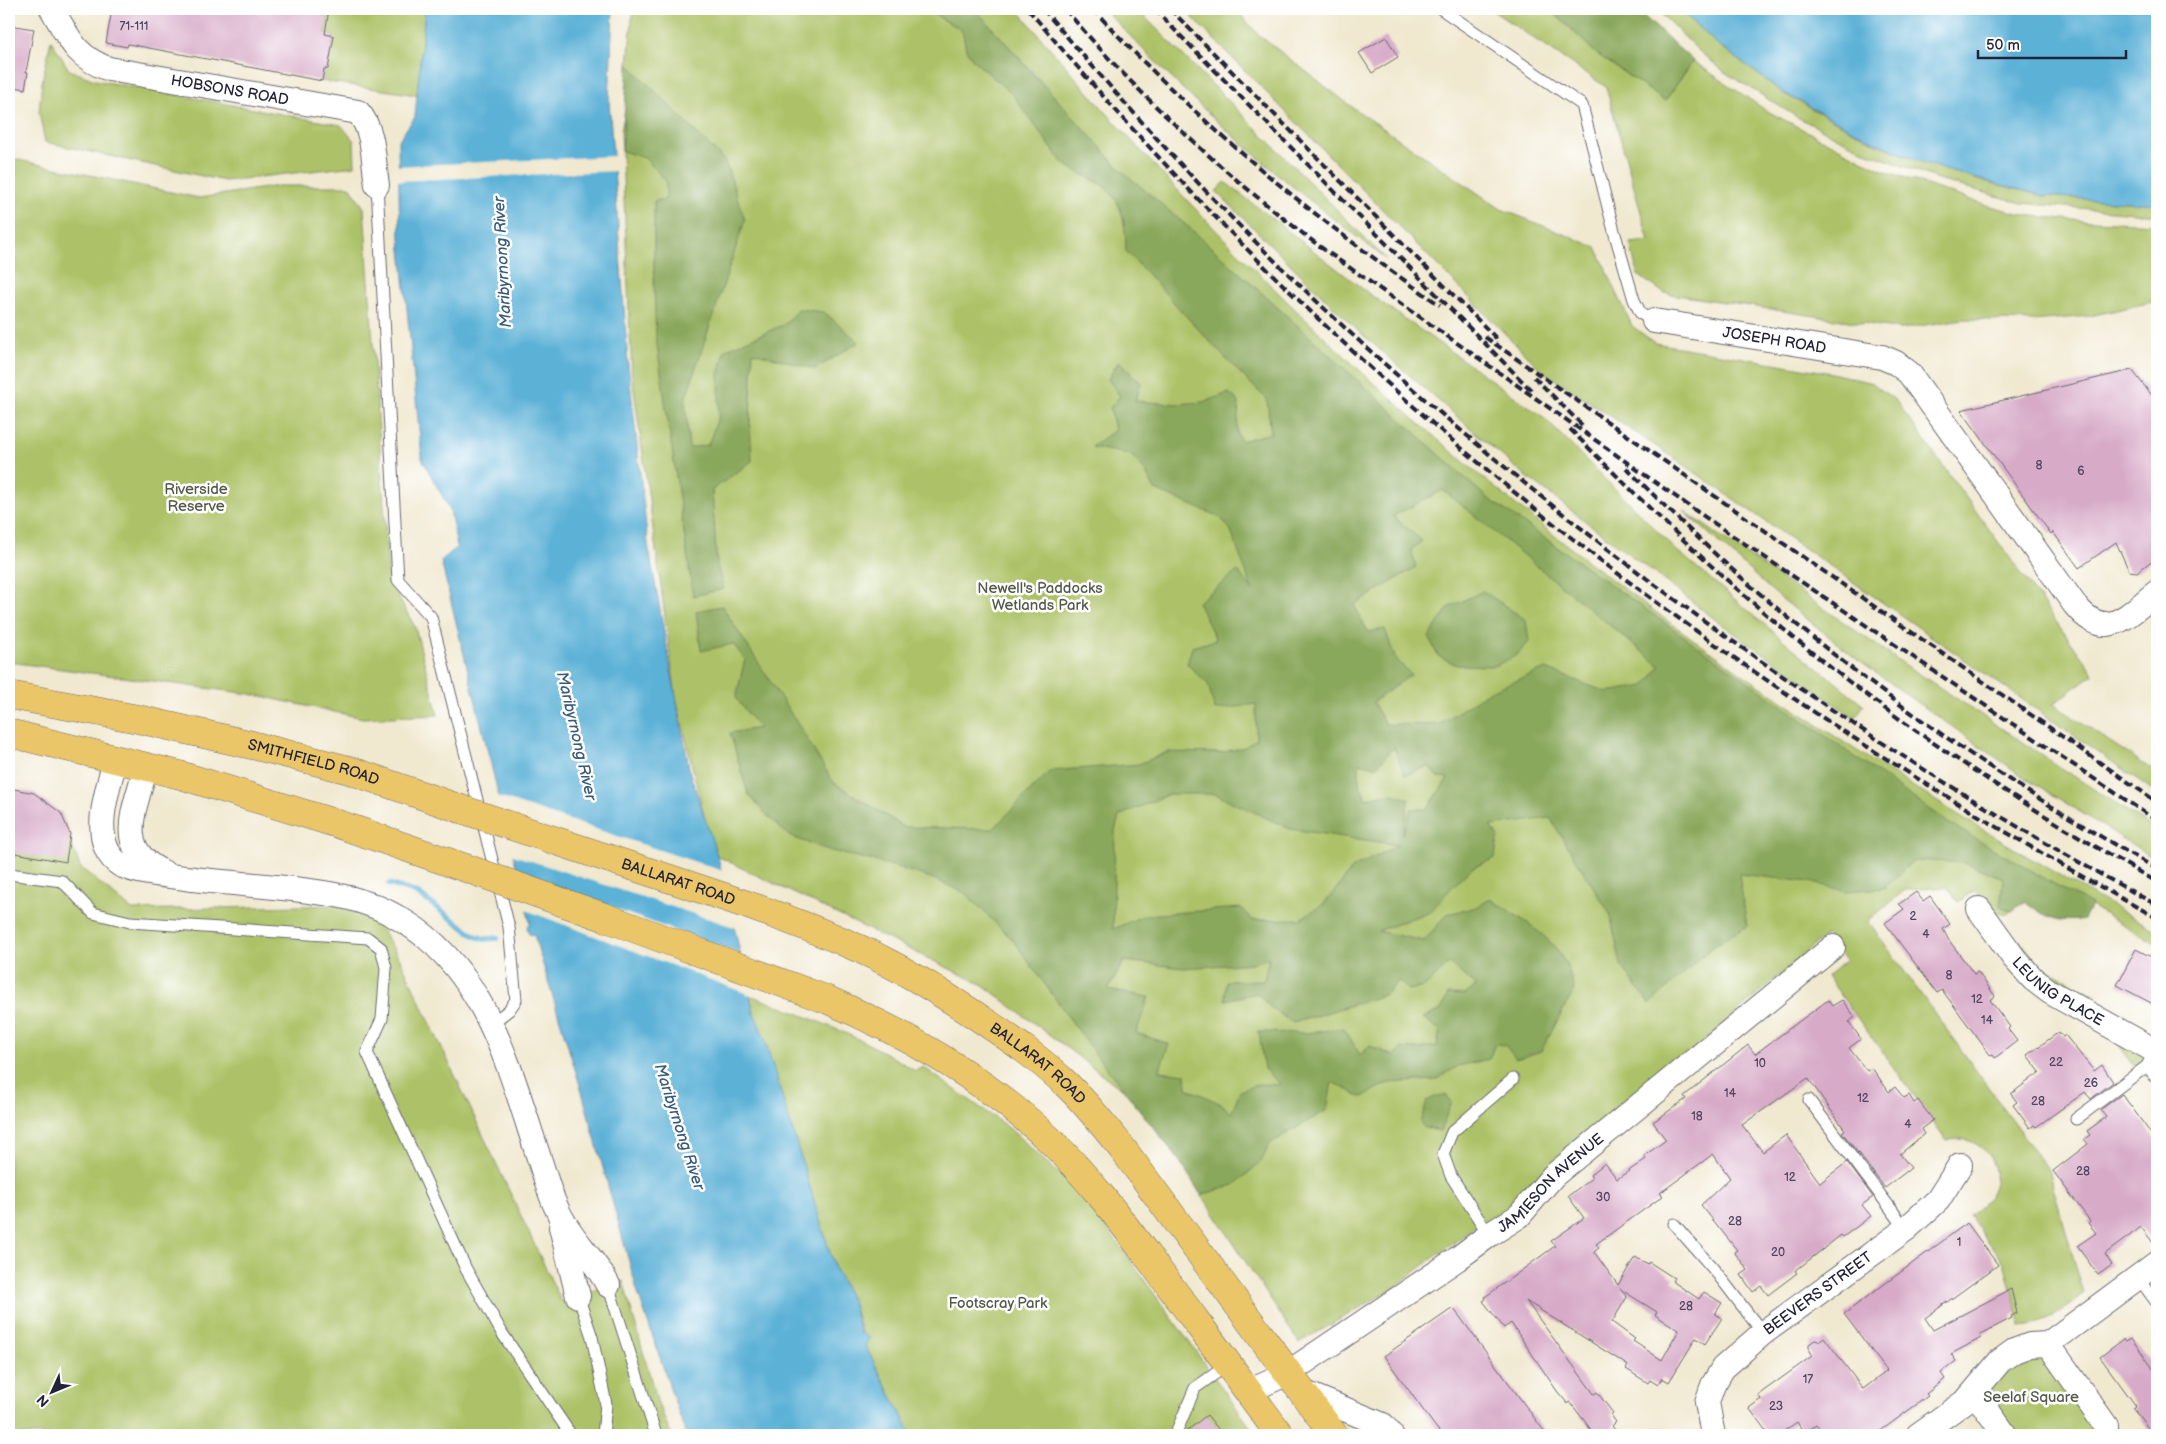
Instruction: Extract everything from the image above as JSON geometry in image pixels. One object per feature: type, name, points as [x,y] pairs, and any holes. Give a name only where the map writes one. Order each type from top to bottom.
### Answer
[{"type":"highway","name":"SMITHFIELD ROAD","points":[[9,695],[138,719],[349,770],[610,859]]},
{"type":"highway","points":[[115,759],[138,719]]},
{"type":"highway","points":[[138,719],[146,766]]},
{"type":"highway","points":[[9,733],[146,766],[341,825],[604,917],[784,983],[837,1004],[906,1037],[982,1086],[1018,1113],[1052,1142],[1085,1175],[1229,1364],[1280,1435]]},
{"type":"highway","name":"BALLARAT ROAD","points":[[610,859],[764,911],[860,949],[942,994],[1007,1036],[1065,1083],[1090,1109],[1125,1152],[1334,1435]]},
{"type":"street","name":"HOBSONS ROAD","points":[[52,9],[78,52],[91,63],[109,69],[358,112],[366,120],[370,132],[377,185]]},
{"type":"street","name":"JOSEPH ROAD","points":[[1654,321],[1882,357],[1896,363],[1909,374],[2075,605],[2085,616],[2096,624],[2110,625],[2157,592]]},
{"type":"street","points":[[115,759],[102,828],[103,839],[109,853],[119,864],[126,867],[189,878],[330,894],[357,900],[384,911],[417,930],[447,955],[463,976],[491,1024],[512,1073],[554,1204],[578,1296]]},
{"type":"street","points":[[146,766],[131,828],[134,847],[142,859],[157,869],[189,878]]},
{"type":"street","name":"LEUNIG PLACE","points":[[1979,909],[2014,958],[2033,980],[2153,1056]]},
{"type":"street","name":"JAMIESON AVENUE","points":[[1248,1391],[1296,1383],[1489,1235],[1519,1216],[1553,1176],[1832,947]]},
{"type":"street","name":"BEEVERS STREET","points":[[1713,1435],[1707,1402],[1713,1385],[1723,1368],[1763,1333],[1906,1229],[1938,1200],[1960,1165]]},
{"type":"street","points":[[554,1204],[571,1233],[608,1285]]},
{"type":"street","points":[[1918,1435],[1975,1393],[1981,1382],[2000,1361],[2014,1351],[2030,1345],[2048,1344],[2157,1263]]},
{"type":"street","points":[[2048,1344],[2106,1426]]},
{"type":"street","points":[[1296,1383],[1383,1425],[1391,1435]]},
{"type":"street","points":[[1975,1393],[2005,1435]]},
{"type":"lane","name":"JOSEPH ROAD","points":[[1441,9],[1582,105],[1634,300],[1641,314],[1654,321]]},
{"type":"lane","points":[[377,185],[398,580],[431,617],[509,927],[516,1000],[509,1010],[491,1024]]},
{"type":"lane","points":[[9,874],[62,881],[93,914],[130,922],[368,938],[381,948],[386,968],[382,1019],[366,1052],[466,1269],[502,1333],[571,1435]]},
{"type":"lane","points":[[2076,1119],[2153,1056],[2157,1079]]},
{"type":"lane","points":[[1489,1235],[1451,1176],[1443,1154],[1452,1132],[1514,1079]]},
{"type":"lane","points":[[1809,1100],[1906,1229]]},
{"type":"lane","points":[[1674,1224],[1716,1272],[1763,1333]]},
{"type":"lane","points":[[2138,1277],[2157,1302]]},
{"type":"lane","points":[[608,1285],[656,1435]]},
{"type":"lane","points":[[578,1296],[592,1337],[606,1404],[603,1435]]},
{"type":"lane","points":[[1175,1435],[1195,1388],[1229,1364]]},
{"type":"green space","points":[[329,9],[425,9],[417,95],[322,81],[324,69],[328,69],[334,36],[325,34]]},
{"type":"green space","name":"Newell's Paddocks Wetlands Park","points":[[633,9],[1017,9],[1132,141],[1254,269],[1382,391],[1516,505],[1669,622],[1748,678],[1908,784],[2157,931],[2157,945],[2052,883],[2007,914],[1990,911],[1975,890],[1958,902],[1947,887],[1905,890],[1868,921],[2048,1170],[2084,1294],[2048,1319],[2031,1325],[2021,1326],[2004,1263],[1969,1215],[1986,1201],[1993,1189],[1995,1178],[1991,1159],[1977,1144],[1968,1140],[1957,1139],[1947,1141],[1827,976],[1846,960],[1826,935],[1509,1211],[1473,1228],[1394,1288],[1299,1343],[1179,1160],[1127,1093],[983,985],[713,854],[676,697],[632,375],[621,132],[632,68],[628,64]]},
{"type":"green space","points":[[929,9],[975,9],[1121,170],[1200,237],[1485,496],[1950,824],[2091,905],[2084,919],[2067,921],[2052,918],[2025,901],[2012,911],[2000,906],[2003,878],[1965,863],[1914,860],[1884,888],[1847,891],[1809,882],[1739,874],[1747,926],[1713,946],[1650,1004],[1621,965],[1610,914],[1550,818],[1490,826],[1498,837],[1495,858],[1472,868],[1431,911],[1378,931],[1424,941],[1447,914],[1477,907],[1490,899],[1522,919],[1560,953],[1571,977],[1574,990],[1541,1051],[1516,1059],[1505,1045],[1495,1044],[1489,1059],[1458,1066],[1436,1080],[1388,1083],[1362,1097],[1332,1082],[1327,1110],[1269,1144],[1262,1161],[1234,1185],[1201,1195],[1179,1160],[1097,1056],[1012,939],[965,893],[934,879],[887,864],[831,851],[789,836],[768,816],[748,794],[730,733],[759,728],[736,698],[745,659],[733,644],[701,651],[696,611],[722,606],[833,782],[904,827],[993,829],[1050,771],[1139,764],[1168,752],[1220,753],[1245,747],[1256,739],[1256,704],[1215,710],[1208,684],[1187,664],[1192,647],[1216,640],[1198,602],[1238,571],[1253,591],[1230,529],[1220,517],[1155,490],[1146,472],[1131,455],[1092,447],[1115,430],[1110,408],[1120,396],[1108,379],[1119,361],[1141,383],[1135,401],[1176,404],[1203,402],[1229,393],[1239,402],[1237,433],[1241,441],[1271,433],[1267,399],[1213,345],[1126,251],[1122,214],[1115,198],[1109,191],[1062,162],[1012,94],[974,61],[966,50],[963,33],[959,28],[940,18]],"holes":[[[1443,490],[1660,666],[1645,686],[1606,692],[1546,669],[1490,691],[1438,725],[1385,724],[1373,702],[1411,675],[1395,658],[1385,629],[1368,632],[1354,605],[1416,567],[1411,550],[1422,541],[1393,516]],[[1394,747],[1405,775],[1429,766],[1437,777],[1448,778],[1427,809],[1411,809],[1402,836],[1409,799],[1390,793],[1366,799],[1359,783],[1359,763],[1376,767]],[[1169,794],[1215,794],[1290,829],[1398,845],[1353,868],[1324,904],[1300,919],[1252,920],[1241,908],[1145,915],[1113,929],[1115,831],[1119,816]],[[1269,958],[1264,980],[1226,981],[1225,1000],[1257,993],[1271,1008],[1293,1023],[1384,995],[1399,981],[1408,990],[1425,987],[1449,963],[1476,986],[1465,995],[1448,994],[1441,1010],[1423,1018],[1440,1030],[1437,1046],[1415,1049],[1402,1048],[1394,1056],[1370,1046],[1360,1055],[1344,1028],[1307,1033],[1259,1032],[1264,1069],[1281,1085],[1258,1084],[1240,1091],[1231,1113],[1221,1104],[1187,1088],[1186,1074],[1159,1071],[1169,1044],[1136,1033],[1149,997],[1108,990],[1124,961],[1184,968],[1253,963]]]},
{"type":"green space","points":[[1104,9],[1137,9],[1386,259],[1298,191],[1227,131]]},
{"type":"green space","points":[[1184,9],[1235,9],[1260,36],[1352,107],[1501,209],[1596,247],[1632,326],[1655,343],[1832,373],[1872,383],[1896,401],[2094,674],[2053,704],[2157,773],[2157,793],[1680,462],[1542,371]]},
{"type":"green space","points":[[1490,9],[1550,9],[1597,54],[1665,101],[1693,61],[1767,111],[1880,169],[1979,203],[2025,215],[2073,220],[2157,224],[2157,301],[2090,316],[2032,321],[1963,319],[1901,329],[1664,293],[1638,275],[1630,243],[1649,241],[1606,87]]},
{"type":"green space","points":[[1550,9],[1636,9],[1693,61],[1665,101],[1597,54]]},
{"type":"green space","points":[[1656,9],[1678,9],[1715,42],[1784,94],[1879,145],[1927,164],[1974,179],[2044,196],[2157,204],[2157,215],[2022,203],[1946,182],[1866,152],[1797,117],[1726,73],[1700,52]]},
{"type":"green space","points":[[51,40],[69,70],[95,80],[341,125],[354,141],[355,166],[225,181],[45,142],[39,112],[42,82]]},
{"type":"green space","points":[[628,64],[725,161],[745,220],[685,400],[689,448],[708,445],[719,415],[719,374],[725,350],[785,324],[798,309],[824,312],[859,342],[815,369],[753,352],[750,423],[752,461],[712,490],[717,565],[724,589],[693,596],[656,338],[654,201],[666,199],[666,181],[645,158],[622,151]]},
{"type":"green space","name":"Riverside Reserve","points":[[9,158],[199,198],[278,186],[350,186],[364,208],[389,581],[415,627],[438,715],[363,718],[250,694],[9,662]]},
{"type":"green space","points":[[1225,182],[1368,293],[1542,416],[1676,550],[1864,705],[1855,718],[1720,623],[1523,474],[1355,328],[1216,191]]},
{"type":"green space","points":[[1684,511],[1892,656],[2157,831],[2157,860],[2021,775],[1859,661],[1771,590]]},
{"type":"green space","points":[[1483,591],[1526,620],[1529,642],[1517,655],[1495,666],[1457,665],[1438,656],[1429,637],[1448,608]]},
{"type":"green space","points":[[9,793],[61,813],[80,867],[132,910],[342,905],[380,927],[400,959],[561,1301],[623,1281],[657,1401],[671,1435],[9,1435]]},
{"type":"green space","points":[[2020,940],[2034,959],[2044,968],[2097,996],[2092,1004],[2054,984],[2014,944]]},
{"type":"green space","name":"Footscray Park","points":[[750,995],[855,1038],[915,1071],[923,1067],[1009,1128],[1065,1179],[1099,1217],[1256,1435],[912,1435],[865,1345],[852,1301],[835,1269],[764,1037],[754,1013]]},
{"type":"green space","points":[[2112,1036],[2146,1055],[2145,1060],[2135,1067]]},
{"type":"green space","points":[[1446,1095],[1452,1102],[1440,1131],[1425,1128],[1420,1123],[1427,1101],[1437,1096]]},
{"type":"green space","name":"Seelaf Square","points":[[2036,1356],[2054,1365],[2105,1435],[2012,1435],[1993,1409],[1990,1393],[1998,1373],[2014,1359]]},
{"type":"water","name":"Maribyrnong River","points":[[425,9],[613,9],[609,101],[628,364],[648,544],[690,773],[719,861],[754,1013],[764,1037],[835,1269],[852,1301],[860,1333],[870,1338],[865,1345],[912,1435],[686,1435],[637,1290],[582,1092],[534,935],[529,934],[527,927],[530,923],[441,561],[457,547],[450,510],[422,459],[400,239],[398,141],[415,117]]},
{"type":"water","points":[[1679,9],[2157,9],[2157,204],[2044,196],[1927,164],[1879,144],[1784,93],[1715,42]]},
{"type":"pier","points":[[616,156],[617,171],[396,181],[396,166]]},
{"type":"pier","points":[[496,796],[723,871],[737,928],[510,854]]},
{"type":"pier","points":[[515,873],[743,955],[753,996],[523,909]]},
{"type":"building","points":[[112,9],[329,9],[325,34],[334,36],[328,69],[324,69],[322,81],[128,44],[127,47],[106,43]]},
{"type":"building","points":[[9,25],[34,29],[26,72],[28,72],[25,89],[9,86]]},
{"type":"building","points":[[1386,37],[1398,57],[1372,73],[1359,53]]},
{"type":"building","points":[[2132,370],[2157,402],[2157,557],[2137,572],[2129,571],[2116,542],[2079,568],[2053,532],[2051,534],[1961,410]]},
{"type":"building","points":[[9,788],[34,793],[61,813],[70,834],[66,862],[9,852]]},
{"type":"building","points":[[1916,892],[1923,901],[1930,896],[1950,924],[1943,929],[1948,939],[1974,974],[1978,972],[1995,996],[1990,1000],[2010,1027],[2008,1029],[2017,1041],[1995,1058],[1993,1055],[1991,1056],[1942,990],[1937,993],[1885,923],[1904,909],[1899,904]]},
{"type":"building","points":[[2136,949],[2157,960],[2157,1006],[2117,985]]},
{"type":"building","points":[[1828,1000],[1832,1006],[1842,1000],[1855,1017],[1849,1022],[1861,1039],[1849,1048],[1867,1071],[1872,1068],[1889,1092],[1895,1087],[1904,1098],[1909,1095],[1914,1103],[1918,1100],[1933,1120],[1921,1129],[1924,1134],[1900,1154],[1911,1168],[1885,1188],[1842,1132],[1845,1130],[1808,1078],[1742,1125],[1763,1152],[1786,1135],[1820,1183],[1847,1162],[1873,1197],[1862,1205],[1871,1216],[1843,1237],[1841,1235],[1768,1295],[1761,1286],[1753,1292],[1741,1275],[1748,1270],[1734,1252],[1737,1250],[1701,1205],[1730,1178],[1713,1154],[1660,1193],[1663,1196],[1596,1244],[1599,1248],[1594,1252],[1618,1285],[1635,1257],[1648,1264],[1649,1262],[1674,1278],[1672,1281],[1699,1299],[1704,1292],[1722,1303],[1715,1314],[1722,1318],[1705,1344],[1696,1338],[1669,1382],[1662,1378],[1658,1385],[1650,1380],[1648,1383],[1626,1369],[1628,1366],[1621,1361],[1526,1301],[1594,1394],[1597,1392],[1613,1413],[1611,1415],[1616,1422],[1612,1426],[1619,1435],[1595,1435],[1570,1402],[1568,1404],[1557,1391],[1511,1323],[1504,1328],[1483,1301],[1486,1299],[1485,1297],[1555,1246],[1551,1241],[1584,1218],[1568,1196],[1592,1178],[1590,1175],[1605,1163],[1617,1179],[1646,1159],[1644,1156],[1666,1140],[1653,1122],[1686,1099],[1684,1096],[1748,1045],[1755,1054]],"holes":[[[1620,1289],[1657,1312],[1655,1315],[1679,1330],[1662,1360],[1633,1341],[1635,1339],[1612,1322],[1627,1297]]]},
{"type":"building","points":[[2059,1032],[2063,1037],[2065,1035],[2094,1071],[2102,1065],[2113,1082],[2091,1099],[2085,1092],[2036,1127],[2034,1125],[2030,1128],[2013,1105],[2017,1102],[2011,1094],[2040,1072],[2027,1055]]},
{"type":"building","points":[[2122,1094],[2157,1142],[2157,1248],[2141,1227],[2105,1254],[2112,1265],[2098,1275],[2077,1246],[2096,1233],[2088,1223],[2090,1221],[2053,1171],[2088,1144],[2084,1139],[2090,1135],[2087,1131],[2106,1117],[2100,1110]]},
{"type":"building","points":[[1967,1223],[1998,1265],[1925,1318],[1933,1330],[2011,1289],[2017,1313],[2011,1316],[2012,1318],[1979,1335],[1981,1338],[1951,1354],[1956,1361],[1941,1373],[1945,1379],[1926,1394],[1928,1396],[1875,1435],[1825,1435],[1816,1424],[1804,1433],[1797,1422],[1778,1435],[1769,1435],[1749,1408],[1761,1399],[1758,1395],[1812,1356],[1809,1351],[1809,1344],[1815,1340],[1819,1341],[1824,1337],[1863,1389],[1887,1371],[1844,1314]]},
{"type":"building","points":[[1453,1308],[1547,1435],[1442,1435],[1434,1425],[1384,1356]]},
{"type":"building","points":[[2131,1338],[2157,1374],[2157,1435],[2153,1435],[2133,1408],[2136,1406],[2100,1357],[2124,1339],[2126,1341]]},
{"type":"building","points":[[1207,1415],[1223,1435],[1183,1435],[1184,1433]]},
{"type":"waterway","points":[[389,884],[417,893],[475,936],[485,939],[497,938]]},
{"type":"railway","points":[[1028,9],[1114,109],[1250,253],[1394,389],[1481,465],[1572,538],[1760,676],[1956,802],[2056,862],[2157,918]]},
{"type":"railway","points":[[1043,9],[1159,141],[1207,193],[1281,267],[1432,406],[1538,494],[1707,623],[1832,710],[1960,792],[2091,869],[2157,905]]},
{"type":"railway","points":[[1065,9],[1094,43],[1189,138],[1256,196],[1326,251],[1699,513],[2157,821]]},
{"type":"railway","points":[[1093,9],[1173,91],[1258,167],[1347,238],[1440,305]]},
{"type":"railway","points":[[1154,9],[1531,390]]},
{"type":"railway","points":[[1170,9],[1497,339]]},
{"type":"railway","points":[[1485,337],[2157,802]]},
{"type":"railway","points":[[1534,377],[1583,426]]},
{"type":"railway","points":[[1570,429],[1714,568],[1774,621],[1847,680],[1889,712],[1976,772],[2066,829],[2157,882]]},
{"type":"railway","points":[[1626,468],[1725,563],[1826,648],[1879,689],[1987,765],[2100,836],[2157,869]]}]
